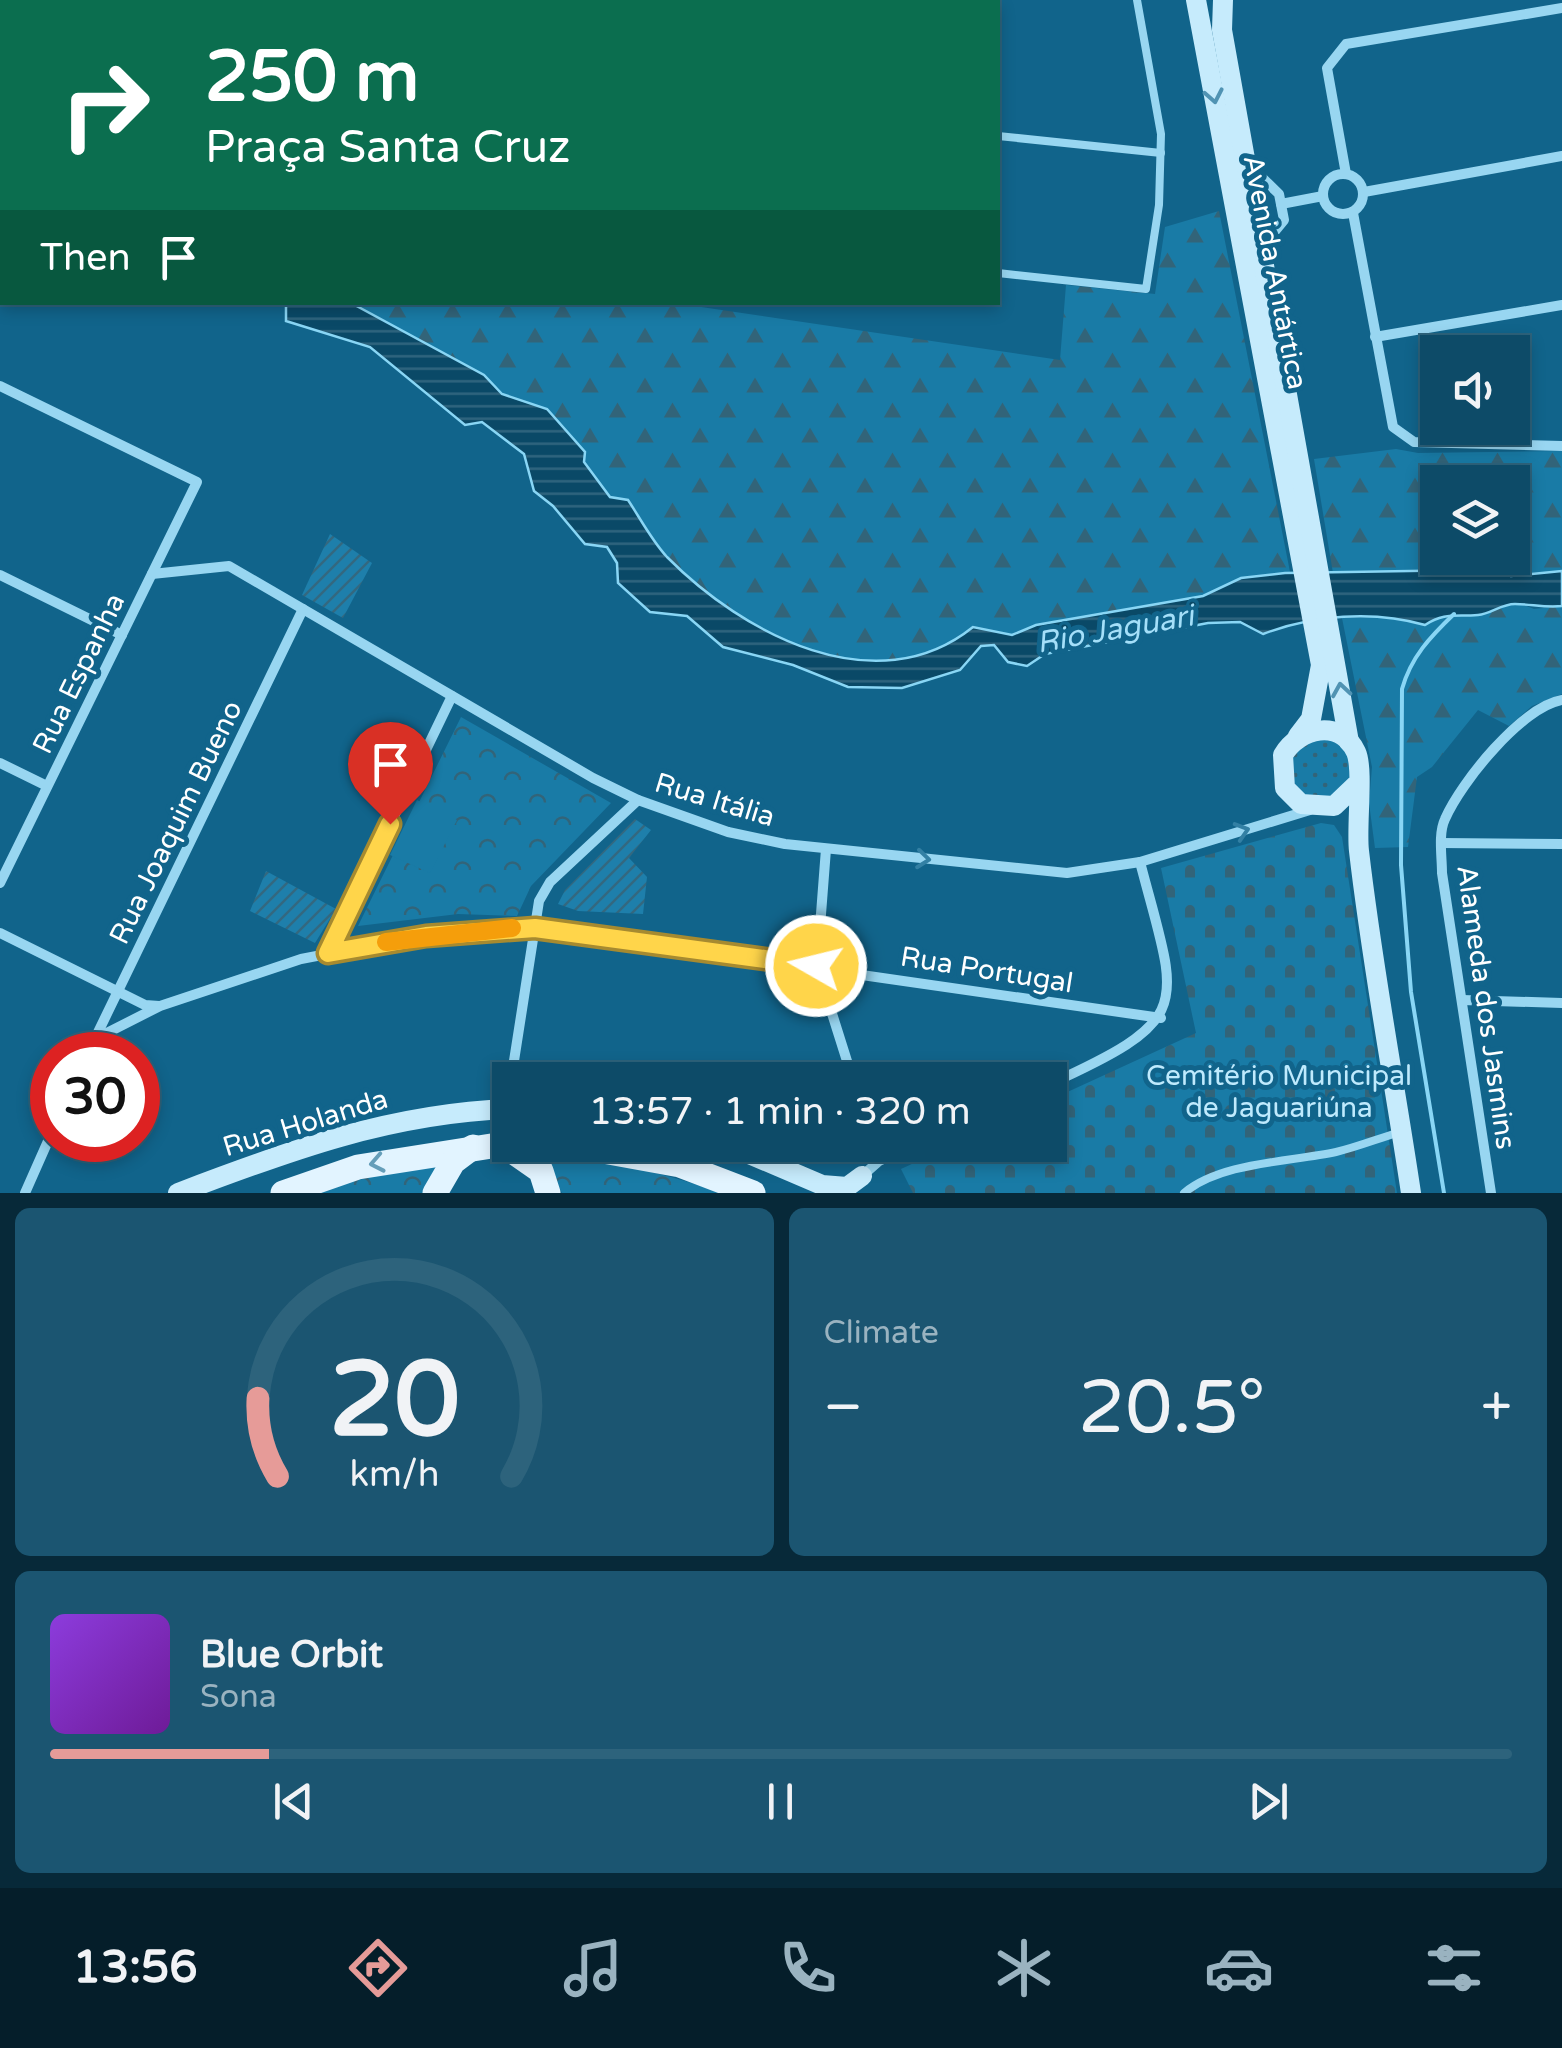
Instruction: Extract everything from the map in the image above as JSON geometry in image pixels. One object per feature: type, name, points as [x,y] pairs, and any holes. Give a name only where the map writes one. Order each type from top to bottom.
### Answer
[{"type":"main road","points":[[283,1193],[358,1167],[492,1145]]},
{"type":"main road","points":[[435,1193],[453,1162],[473,1147]]},
{"type":"main road","points":[[529,1162],[541,1172],[548,1193]]},
{"type":"main road","points":[[664,1162],[752,1193]]},
{"type":"street","name":"Avenida Antártica","points":[[1196,0],[1309,552]]},
{"type":"street","name":"Avenida Antártica","points":[[1224,0],[1222,30],[1262,247],[1309,552]]},
{"type":"street","points":[[1346,174],[1327,68],[1346,44],[1562,8]]},
{"type":"street","points":[[1364,192],[1562,156]]},
{"type":"street","points":[[1246,161],[1279,194],[1284,220],[1262,247]]},
{"type":"street","points":[[1346,174],[1358,180],[1364,192],[1362,204],[1353,213],[1340,215],[1328,208],[1323,196],[1326,184],[1346,174]]},
{"type":"street","points":[[1281,204],[1323,196]]},
{"type":"street","points":[[1353,213],[1393,427],[1406,439],[1562,446]]},
{"type":"street","points":[[1375,337],[1562,305]]},
{"type":"street","name":"Rua Espanha","points":[[0,386],[197,482],[0,882]]},
{"type":"street","points":[[1309,552],[1349,742],[1359,762],[1358,848],[1411,1193]]},
{"type":"street","name":"Rua Itália","points":[[152,574],[230,566],[638,800],[728,832],[826,849],[1067,872],[1140,862],[1321,808]]},
{"type":"street","points":[[0,575],[122,634]]},
{"type":"street","name":"Rua Joaquim Bueno","points":[[98,1032],[303,608]]},
{"type":"street","points":[[1325,639],[1311,719],[1283,755],[1282,777],[1291,796],[1321,808],[1347,826],[1358,848]]},
{"type":"street","points":[[328,953],[452,696]]},
{"type":"street","name":"Alameda dos Jasmins","points":[[1491,1193],[1441,843],[1443,822],[1481,766],[1532,712],[1562,700]]},
{"type":"street","points":[[1298,736],[1327,730],[1349,742]]},
{"type":"street","points":[[0,763],[47,786]]},
{"type":"street","points":[[1321,808],[1343,801],[1356,785]]},
{"type":"street","points":[[513,1062],[538,901],[550,882],[638,800]]},
{"type":"street","points":[[1441,843],[1562,844]]},
{"type":"street","points":[[826,849],[816,966],[847,1062]]},
{"type":"street","points":[[1067,1076],[1140,1039],[1160,1018],[1168,994],[1168,968],[1140,862]]},
{"type":"street","name":"Rua Portugal","points":[[107,1032],[160,1006],[234,978],[328,953],[426,936],[535,928],[1160,1018]]},
{"type":"street","points":[[2,938],[146,1005],[160,1006]]},
{"type":"street","points":[[1462,1000],[1562,1003]]},
{"type":"street","name":"Rua Holanda","points":[[178,1193],[351,1130],[418,1117],[492,1110]]},
{"type":"street","points":[[25,1193],[39,1162]]},
{"type":"street","points":[[768,1162],[822,1185],[854,1187],[878,1162]]},
{"type":"lane","points":[[1000,273],[1146,288],[1160,205],[1161,134],[1137,0]]},
{"type":"lane","points":[[1000,136],[1161,153]]},
{"type":"lane","points":[[1184,1193],[1194,1184],[1234,1172],[1340,1151],[1402,1132]]},
{"type":"green space","points":[[1219,211],[1290,572],[1241,578],[1203,596],[1036,625],[1012,635],[973,627],[935,650],[895,660],[853,659],[812,650],[771,634],[733,611],[667,557],[629,500],[610,498],[547,409],[502,394],[484,375],[355,305],[688,305],[1060,360],[1066,285],[1155,294],[1165,227]]},
{"type":"green space","points":[[1396,449],[1418,453],[1562,451],[1562,571],[1530,574],[1530,465],[1420,465],[1420,571],[1333,573],[1314,459]]},
{"type":"green space","points":[[1519,603],[1534,609],[1562,606],[1562,694],[1532,706],[1509,726],[1478,710],[1432,767],[1417,777],[1408,847],[1375,848],[1369,803],[1372,767],[1342,618],[1397,617],[1425,624],[1446,616],[1485,614]]},
{"type":"green space","points":[[461,717],[611,803],[531,886],[517,916],[458,914],[358,926]]},
{"type":"green space","points":[[1321,739],[1342,748],[1351,769],[1342,790],[1321,799],[1300,790],[1291,769],[1300,748]]},
{"type":"green space","points":[[417,800],[457,820],[430,873],[390,855]]},
{"type":"green space","name":"Cemitério Municipal de Jaguariúna","points":[[1321,823],[1334,825],[1342,837],[1397,1193],[913,1193],[901,1169],[916,1162],[1067,1162],[1067,1092],[1196,1033],[1161,868]]},
{"type":"green space","points":[[464,1151],[433,1193],[302,1193]]},
{"type":"green space","points":[[544,1162],[599,1162],[631,1167],[720,1193],[562,1193]]},
{"type":"water","name":"Rio Jaguari","points":[[286,305],[355,305],[484,375],[502,394],[547,409],[585,452],[584,462],[610,497],[628,500],[667,557],[733,611],[772,634],[812,650],[854,659],[895,660],[935,650],[973,627],[1012,635],[1036,625],[1203,596],[1241,578],[1285,573],[1420,571],[1420,575],[1511,576],[1562,571],[1562,606],[1510,604],[1483,614],[1445,617],[1425,625],[1385,617],[1343,617],[1302,622],[1263,634],[1240,622],[1208,623],[1045,654],[1027,666],[1008,662],[994,645],[981,646],[960,670],[902,688],[848,687],[793,665],[723,647],[687,616],[650,612],[618,583],[617,563],[607,547],[585,544],[553,506],[534,491],[524,454],[482,422],[465,425],[370,347],[286,321]]},
{"type":"building","points":[[330,534],[372,563],[343,618],[302,595]]},
{"type":"building","points":[[635,819],[651,830],[629,858],[647,877],[643,914],[578,911],[558,904],[565,890]]},
{"type":"building","points":[[266,871],[336,909],[315,943],[250,911]]},
{"type":"waterway","points":[[1444,1193],[1411,992],[1401,865],[1402,689],[1422,648],[1454,614]]},
{"type":"slow traffic","points":[[386,942],[512,928]]},
{"type":"route","points":[[390,824],[328,953],[426,936],[535,928],[816,966]]}]
